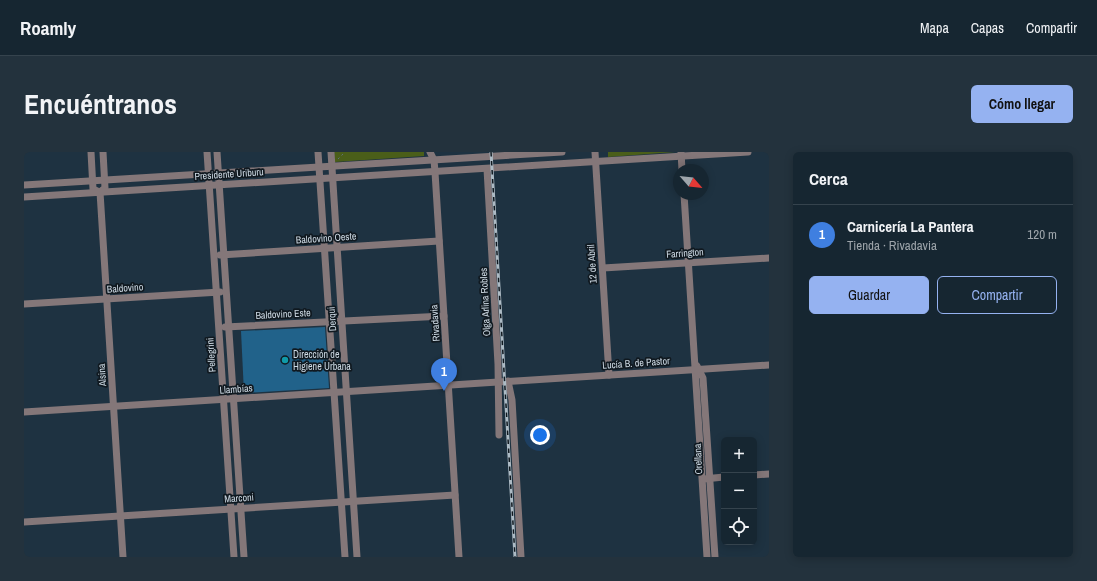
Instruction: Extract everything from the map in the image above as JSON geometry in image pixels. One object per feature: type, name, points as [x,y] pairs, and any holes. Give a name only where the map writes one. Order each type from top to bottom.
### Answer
[{"type":"street","name":"Alsina","points":[[91,152],[93,189],[100,192]]},
{"type":"street","name":"Alsina","points":[[100,192],[105,188],[103,152]]},
{"type":"street","name":"Pellegrini","points":[[207,152],[234,557]]},
{"type":"street","name":"Pellegrini","points":[[217,152],[244,557]]},
{"type":"street","name":"Derqui","points":[[318,152],[345,557]]},
{"type":"street","name":"Derqui","points":[[331,152],[333,164],[332,178],[357,557]]},
{"type":"street","name":"Rivadavia","points":[[430,152],[434,160],[435,172],[459,557]]},
{"type":"street","points":[[434,160],[438,152]]},
{"type":"street","name":"Presidente Uriburu","points":[[24,185],[319,167],[333,164],[434,160],[562,152]]},
{"type":"street","points":[[562,152],[562,164]]},
{"type":"street","name":"12 de Abril","points":[[596,152],[609,375]]},
{"type":"street","name":"Presidente Uriburu","points":[[24,197],[490,169],[596,162],[681,154],[748,152]]},
{"type":"street","points":[[681,154],[682,164]]},
{"type":"street","name":"Olga Arlina Robles","points":[[490,169],[504,382],[499,435]]},
{"type":"street","name":"Alsina","points":[[100,192],[123,557]]},
{"type":"street","name":"Orellana","points":[[684,200],[696,367],[703,378],[707,557]]},
{"type":"street","name":"Baldovino Oeste","points":[[214,255],[439,241]]},
{"type":"street","name":"Farrington","points":[[603,268],[769,258]]},
{"type":"street","name":"Baldovino","points":[[24,304],[226,291]]},
{"type":"street","name":"Baldovino Este","points":[[219,328],[444,316]]},
{"type":"street","name":"Lucía B. de Pastor","points":[[448,385],[609,375],[696,367],[769,365]]},
{"type":"street","name":"Olga Arlina Robles","points":[[504,382],[512,400],[521,557]]},
{"type":"street","name":"Llambías","points":[[24,412],[448,385]]},
{"type":"street","points":[[757,475],[769,474]]},
{"type":"street","points":[[705,479],[721,478]]},
{"type":"street","name":"Orellana","points":[[705,479],[715,557]]},
{"type":"street","name":"Marconi","points":[[24,522],[455,495]]},
{"type":"path","points":[[333,164],[345,152]]},
{"type":"green space","points":[[334,152],[424,152],[424,156],[335,162]]},
{"type":"green space","points":[[608,152],[675,152],[608,157]]},
{"type":"building","name":"Dirección de Higiene Urbana","points":[[325,327],[329,388],[244,393],[241,331]]},
{"type":"railway","points":[[491,152],[515,557]]},
{"type":"place","name":"Dirección de Higiene Urbana","points":[[285,360]]},
{"type":"place","name":"Carnicería La Pantera","points":[[444,391]]}]
